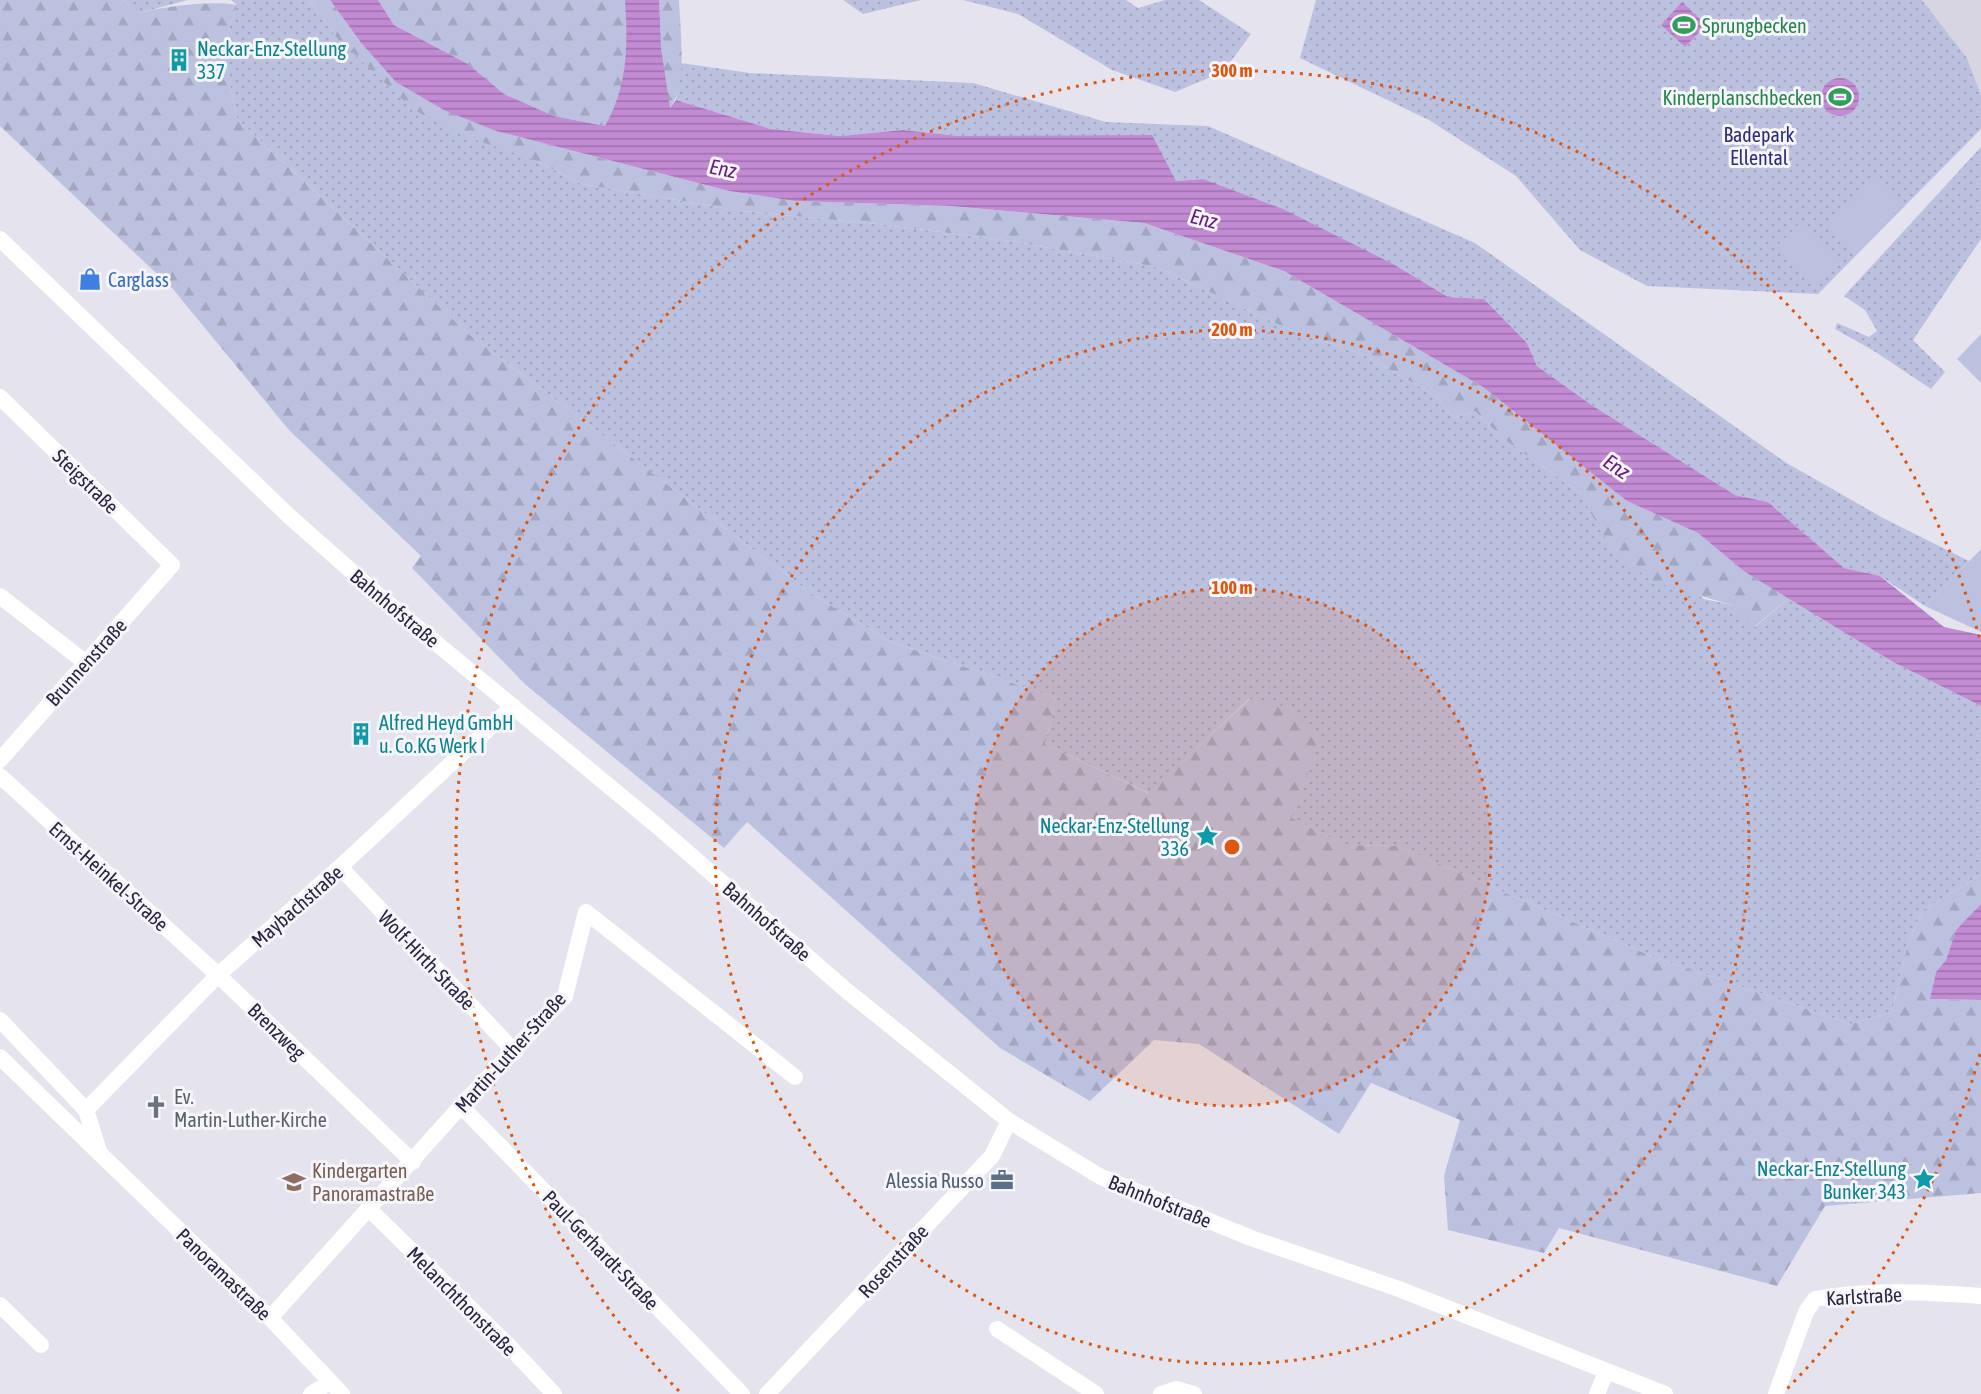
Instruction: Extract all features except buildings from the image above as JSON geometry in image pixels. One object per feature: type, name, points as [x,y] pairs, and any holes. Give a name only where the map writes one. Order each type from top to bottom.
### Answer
[{"type":"street","name":"Bahnhofstraße","points":[[0,239],[289,516],[672,839],[846,991],[1009,1121],[1050,1149],[1101,1177],[1251,1238],[1399,1289],[1665,1394]]},
{"type":"street","name":"Steigstraße","points":[[0,397],[172,565]]},
{"type":"street","name":"Brunnenstraße","points":[[0,760],[172,565]]},
{"type":"street","points":[[0,596],[86,663]]},
{"type":"street","name":"Maybachstraße","points":[[86,1110],[218,975],[340,867],[513,706]]},
{"type":"street","name":"Ernst-Heinkel-Straße","points":[[0,776],[218,975]]},
{"type":"street","name":"Wolf-Hirth-Straße","points":[[340,867],[515,1052]]},
{"type":"street","name":"Martin-Luther-Straße","points":[[270,1318],[413,1162],[461,1106],[515,1052],[565,996],[586,912],[795,1077]]},
{"type":"street","name":"Brenzweg","points":[[218,975],[413,1162]]},
{"type":"street","name":"Panoramastraße","points":[[1,1025],[86,1110],[102,1157]]},
{"type":"street","name":"Panoramastraße","points":[[0,1057],[270,1318],[342,1394]]},
{"type":"street","name":"Paul-Gerhardt-Straße","points":[[461,1106],[742,1394]]},
{"type":"street","name":"Rosenstraße","points":[[767,1394],[992,1156],[1009,1121]]},
{"type":"street","name":"Melanchthonstraße","points":[[369,1209],[500,1337],[554,1394]]},
{"type":"street","name":"Karlstraße","points":[[1776,1394],[1806,1312],[1815,1299],[1835,1295],[1882,1293],[1981,1296]]},
{"type":"street","points":[[0,1305],[41,1345]]},
{"type":"street","points":[[997,1329],[1096,1394]]},
{"type":"street","points":[[1596,1394],[1606,1372]]},
{"type":"street","points":[[311,1394],[330,1382]]},
{"type":"street","points":[[1161,1394],[1176,1389],[1194,1394]]},
{"type":"shaded area","points":[[1922,0],[1981,0],[1981,95],[1967,58]]},
{"type":"green space","points":[[0,0],[123,0],[139,13],[190,4],[237,5],[223,48],[237,119],[470,335],[812,594],[891,642],[1056,698],[1045,744],[1148,793],[1250,699],[1292,708],[1320,738],[1292,818],[1344,845],[1398,846],[1651,956],[1851,1024],[1892,1012],[1909,939],[1923,910],[1981,875],[1981,904],[1956,930],[1946,960],[1936,972],[1931,999],[1981,1000],[1981,1193],[1825,1206],[1777,1286],[1559,1228],[1544,1253],[1448,1230],[1444,1176],[1460,1120],[1371,1083],[1339,1134],[1199,1044],[1154,1040],[1090,1101],[1000,1048],[747,822],[724,848],[526,685],[412,568],[421,556],[289,430],[172,288],[0,126]]},
{"type":"green space","points":[[123,0],[188,0],[139,13]]},
{"type":"green space","points":[[231,0],[309,0],[337,38],[537,161],[582,184],[742,211],[878,224],[1011,241],[1157,267],[1290,330],[1364,355],[1436,396],[1454,418],[1475,411],[1505,440],[1579,492],[1589,507],[1704,599],[1732,605],[1755,627],[1789,598],[1893,662],[1981,706],[1981,875],[1923,910],[1909,939],[1892,1012],[1851,1024],[1651,956],[1398,846],[1344,845],[1292,818],[1319,738],[1249,699],[1149,793],[1045,744],[1056,698],[891,642],[812,594],[470,335],[237,119],[223,48],[237,5]]},
{"type":"green space","points":[[309,0],[330,0],[362,44],[396,82],[496,131],[729,191],[795,201],[951,206],[1144,223],[1284,271],[1483,387],[1627,501],[1698,533],[1745,572],[1789,598],[1754,627],[1732,605],[1653,582],[1612,550],[1579,492],[1505,440],[1475,411],[1454,418],[1436,396],[1364,355],[1290,330],[1157,267],[1011,241],[878,224],[742,211],[582,184],[537,161],[459,134],[414,110],[337,38]]},
{"type":"green space","points":[[378,0],[679,0],[682,56],[676,98],[670,108],[605,126],[554,116],[504,94],[468,64],[394,25]]},
{"type":"green space","points":[[843,0],[921,0],[863,14]]},
{"type":"green space","points":[[963,0],[1126,0],[1138,8],[1165,0],[1199,0],[1251,34],[1223,72],[1175,92],[1112,70],[1018,14]]},
{"type":"green space","name":"Badepark Ellental","points":[[1316,0],[1922,0],[1967,58],[1981,95],[1981,129],[1818,294],[1647,286],[1580,250],[1516,176],[1429,120],[1300,58]]},
{"type":"green space","points":[[681,63],[750,73],[973,83],[1106,122],[1208,126],[1475,243],[1785,462],[1883,518],[1969,561],[1925,606],[1880,576],[1844,568],[1768,502],[1735,495],[1593,406],[1537,366],[1527,343],[1484,299],[1448,297],[1395,265],[1203,179],[1176,181],[959,136],[903,130],[840,136],[771,129],[676,100]]},
{"type":"green space","points":[[1981,147],[1981,239],[1913,340],[1945,372],[1931,389],[1874,351],[1835,329],[1837,323],[1869,337],[1877,331],[1865,310],[1844,296]]},
{"type":"green space","points":[[1874,179],[1902,205],[1855,254],[1827,227]]},
{"type":"green space","points":[[1799,224],[1837,260],[1815,283],[1776,247]]},
{"type":"green space","points":[[1981,334],[1981,383],[1957,359]]},
{"type":"green space","points":[[1981,549],[1981,632],[1925,606]]},
{"type":"water","name":"Enz","points":[[330,0],[378,0],[394,25],[468,64],[504,94],[554,116],[605,126],[618,96],[625,65],[625,0],[659,0],[661,48],[670,108],[676,100],[771,129],[840,136],[903,130],[959,136],[1152,135],[1176,181],[1203,179],[1283,209],[1395,265],[1448,297],[1484,299],[1527,343],[1537,366],[1593,406],[1735,495],[1768,502],[1844,568],[1880,576],[1944,627],[1981,635],[1981,706],[1893,662],[1745,572],[1698,533],[1627,501],[1483,387],[1284,271],[1144,223],[951,206],[795,201],[729,191],[496,131],[444,110],[396,82],[362,44]]},
{"type":"water","name":"Sprungbecken","points":[[1682,2],[1706,25],[1685,47],[1661,25]]},
{"type":"water","name":"Kinderplanschbecken","points":[[1840,78],[1853,84],[1859,97],[1853,110],[1840,116],[1827,110],[1821,97],[1827,84]]},
{"type":"water","points":[[1981,904],[1981,1000],[1930,999],[1936,972],[1946,960],[1956,930]]},
{"type":"place","name":"Sprungbecken","points":[[1684,25]]},
{"type":"place","name":"Neckar-Enz-Stellung 337","points":[[179,60]]},
{"type":"place","name":"Kinderplanschbecken","points":[[1840,97]]},
{"type":"place","name":"Carglass","points":[[90,279]]},
{"type":"place","name":"Alfred Heyd GmbH u. Co.KG Werk I","points":[[361,734]]},
{"type":"place","name":"Neckar-Enz-Stellung 336","points":[[1207,836]]},
{"type":"place","name":"Ev. Martin-Luther-Kirche","points":[[156,1107]]},
{"type":"place","name":"Neckar-Enz-Stellung Bunker 343","points":[[1924,1179]]},
{"type":"place","name":"Alessia Russo","points":[[1002,1180]]},
{"type":"place","name":"Kindergarten Panoramastraße","points":[[294,1182]]}]
